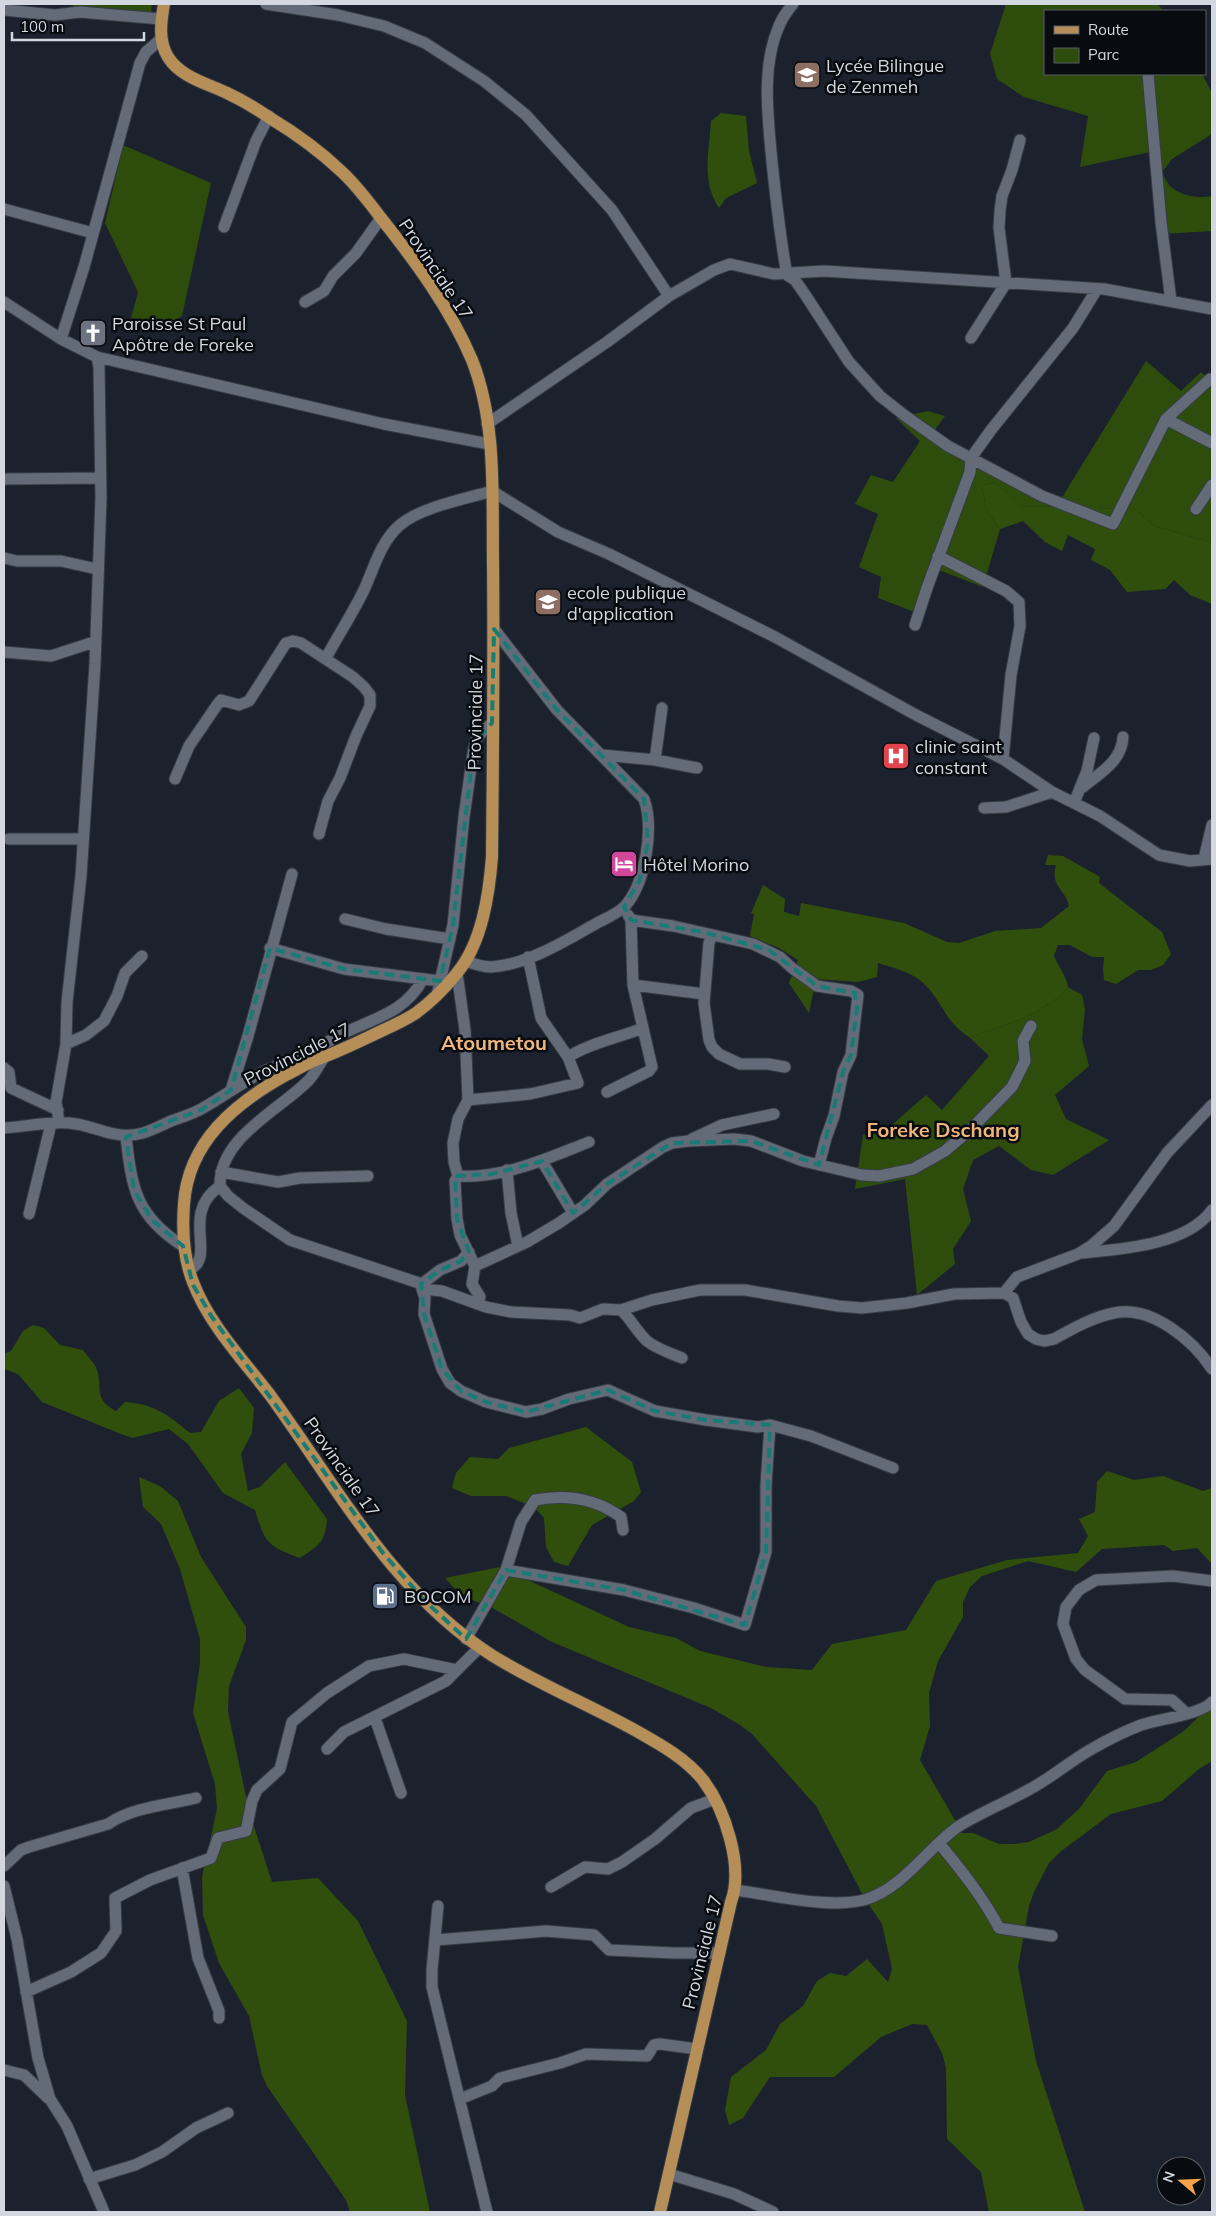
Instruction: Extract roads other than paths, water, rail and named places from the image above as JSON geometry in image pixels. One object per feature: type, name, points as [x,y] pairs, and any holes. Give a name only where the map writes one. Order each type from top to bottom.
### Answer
[{"type":"main road","name":"Provinciale 17","points":[[164,4],[161,19],[162,39],[168,58],[180,70],[269,116],[342,172],[381,218],[426,278],[472,361],[483,398],[487,424],[492,492],[494,629],[492,857],[489,891],[484,915],[465,961],[457,973],[437,995],[413,1015],[316,1058],[259,1090],[224,1118],[194,1163],[184,1191],[183,1246],[193,1285],[212,1317],[382,1553],[424,1600],[466,1639],[510,1666],[608,1714],[667,1748],[703,1780],[725,1819],[730,1841],[735,1890],[660,2212]]},
{"type":"street","points":[[266,4],[338,15],[384,26],[425,43],[484,81],[526,115],[612,210],[670,296]]},
{"type":"street","points":[[794,4],[779,25],[774,42],[769,62],[768,97],[776,216],[787,275],[795,280],[801,288],[849,362],[880,396],[948,446],[1042,496],[1113,524],[1166,419],[1210,380]]},
{"type":"street","points":[[4,10],[54,15],[80,12],[161,19]]},
{"type":"street","points":[[61,339],[84,267],[140,63],[149,48],[162,39]]},
{"type":"street","points":[[1148,75],[1159,203],[1171,301]]},
{"type":"street","points":[[224,227],[256,141],[269,116]]},
{"type":"street","points":[[971,338],[1006,283],[999,228],[1000,211],[1002,196],[1012,170],[1020,140]]},
{"type":"street","points":[[4,209],[93,233]]},
{"type":"street","points":[[305,302],[324,291],[381,218]]},
{"type":"street","points":[[487,424],[584,358],[670,296],[714,270],[730,264],[787,275],[824,271],[1097,289],[1212,309]]},
{"type":"street","points":[[915,625],[938,556],[970,472],[971,458],[991,430],[1073,328],[1097,289]]},
{"type":"street","points":[[4,302],[61,339],[97,357],[384,424],[489,444]]},
{"type":"street","points":[[29,1214],[58,1110],[56,1102],[66,1044],[68,1002],[81,876],[94,679],[101,430],[97,357]]},
{"type":"street","points":[[1166,419],[1212,444]]},
{"type":"street","points":[[4,479],[100,478]]},
{"type":"street","points":[[1196,509],[1212,485]]},
{"type":"street","points":[[326,658],[363,593],[381,551],[391,534],[401,524],[418,514],[492,492],[558,532],[609,554],[775,637],[916,715],[1003,759],[1052,792],[1100,816],[1159,856],[1190,861],[1208,859],[1212,825]]},
{"type":"street","points":[[938,556],[1006,591],[1019,602],[1020,626],[1011,675],[1003,759]]},
{"type":"street","points":[[4,558],[17,561],[61,561],[97,568]]},
{"type":"street","points":[[465,961],[478,966],[492,967],[528,957],[556,946],[624,907],[640,880],[648,844],[647,808],[644,799],[557,710],[494,629]]},
{"type":"street","points":[[4,652],[51,656],[94,642]]},
{"type":"street","points":[[175,779],[189,746],[216,705],[221,700],[239,705],[249,701],[286,643],[301,643],[326,658],[364,687],[370,695],[370,706],[340,778],[328,800],[319,834]]},
{"type":"street","points":[[655,760],[662,708]]},
{"type":"street","points":[[437,995],[450,939],[473,753],[476,740],[492,723]]},
{"type":"street","points":[[1082,787],[1118,757],[1123,747],[1123,737]]},
{"type":"street","points":[[1074,803],[1082,787],[1094,738]]},
{"type":"street","points":[[602,755],[655,760],[696,768]]},
{"type":"street","points":[[984,808],[998,809],[1052,792]]},
{"type":"street","points":[[9,839],[83,839]]},
{"type":"street","points":[[231,1090],[248,1036],[270,948],[292,874]]},
{"type":"street","points":[[607,1092],[649,1072],[652,1061],[633,985],[631,920],[624,907]]},
{"type":"street","points":[[345,919],[450,939]]},
{"type":"street","points":[[631,920],[673,926],[753,944],[768,950],[817,986],[851,991],[858,995],[851,1055],[843,1072],[834,1116],[818,1165]]},
{"type":"street","points":[[712,935],[709,943],[704,994],[705,1022],[709,1040],[719,1054],[740,1064],[768,1064],[785,1067]]},
{"type":"street","points":[[270,948],[344,969],[440,981]]},
{"type":"street","points":[[66,1044],[86,1035],[104,1021],[117,996],[125,973],[142,956]]},
{"type":"street","points":[[468,1100],[530,1094],[578,1083],[568,1057],[541,1018],[528,957]]},
{"type":"street","points":[[457,973],[465,1030],[468,1100],[458,1119],[454,1143],[454,1162],[458,1176],[455,1181],[457,1219],[460,1235],[475,1266],[472,1284],[480,1297],[477,1304]]},
{"type":"street","points":[[424,979],[416,994],[403,1005],[327,1043],[316,1058],[307,1082],[253,1126],[233,1149],[221,1172],[220,1186],[228,1196],[290,1240],[477,1304],[511,1312],[570,1315],[580,1318],[603,1309],[621,1310],[684,1292],[726,1289],[760,1292],[838,1306],[862,1308],[907,1304],[954,1294],[1004,1293],[1013,1298],[1021,1322],[1028,1334],[1036,1339],[1044,1341],[1054,1339],[1114,1313],[1131,1312],[1148,1316],[1183,1338],[1199,1352],[1212,1369]]},
{"type":"street","points":[[633,985],[704,994]]},
{"type":"street","points":[[475,1266],[518,1246],[559,1223],[608,1184],[672,1143],[688,1140],[716,1139],[751,1141],[818,1165],[862,1175],[879,1176],[913,1169],[945,1150],[971,1129],[1012,1087],[1026,1061],[1023,1041],[1031,1026]]},
{"type":"street","points":[[568,1057],[580,1049],[614,1040],[643,1028]]},
{"type":"street","points":[[4,1128],[55,1123],[77,1124],[126,1136],[144,1133],[201,1110],[251,1078],[278,1064],[316,1058]]},
{"type":"street","points":[[4,1068],[9,1072],[10,1088],[58,1110]]},
{"type":"street","points":[[1004,1293],[1018,1277],[1078,1254],[1091,1246],[1114,1226],[1167,1153],[1212,1105]]},
{"type":"street","points":[[688,1140],[722,1124],[774,1114]]},
{"type":"street","points":[[126,1136],[130,1173],[134,1190],[141,1205],[166,1235],[183,1246]]},
{"type":"street","points":[[458,1176],[485,1175],[542,1161],[589,1142]]},
{"type":"street","points":[[542,1161],[573,1213]]},
{"type":"street","points":[[507,1170],[511,1213],[518,1246]]},
{"type":"street","points":[[221,1172],[278,1182],[300,1178],[368,1176]]},
{"type":"street","points":[[189,1270],[197,1267],[200,1262],[198,1222],[202,1207],[207,1197],[220,1186]]},
{"type":"street","points":[[1078,1254],[1174,1238],[1192,1230],[1212,1210]]},
{"type":"street","points":[[422,1286],[440,1270],[461,1262],[469,1252]]},
{"type":"street","points":[[422,1286],[425,1298],[424,1314],[442,1369],[450,1383],[461,1391],[486,1402],[526,1412],[608,1390],[655,1410],[723,1423],[758,1427],[770,1425],[811,1436],[893,1468]]},
{"type":"street","points":[[621,1310],[646,1340],[656,1347],[682,1358]]},
{"type":"street","points":[[506,1570],[624,1590],[694,1608],[745,1625],[766,1552],[766,1485],[770,1425]]},
{"type":"street","points":[[466,1639],[506,1570],[521,1522],[535,1500],[564,1496],[607,1507],[621,1517],[623,1530]]},
{"type":"street","points":[[1186,1713],[1172,1700],[1125,1699],[1117,1695],[1085,1670],[1076,1659],[1062,1624],[1066,1607],[1078,1590],[1096,1580],[1173,1576],[1212,1581]]},
{"type":"street","points":[[328,1749],[344,1732],[375,1718],[446,1680],[480,1647]]},
{"type":"street","points":[[26,1992],[71,1972],[101,1953],[116,1931],[115,1898],[150,1880],[211,1858],[218,1838],[246,1831],[252,1801],[257,1790],[280,1768],[292,1722],[326,1693],[369,1666],[404,1660],[457,1670]]},
{"type":"street","points":[[735,1890],[828,1902],[865,1899],[881,1892],[904,1877],[939,1843],[959,1827],[995,1806],[1030,1790],[1059,1772],[1088,1750],[1118,1734],[1186,1713],[1200,1711],[1212,1702]]},
{"type":"street","points":[[375,1718],[401,1793]]},
{"type":"street","points":[[4,1866],[21,1850],[29,1847],[108,1824],[136,1812],[196,1798]]},
{"type":"street","points":[[551,1887],[585,1867],[608,1869],[622,1862],[649,1844],[691,1808],[715,1799]]},
{"type":"street","points":[[939,1843],[967,1877],[989,1909],[999,1928],[1052,1936]]},
{"type":"street","points":[[182,1868],[198,1958],[219,2011],[219,2018]]},
{"type":"street","points":[[4,1886],[17,1939],[39,2063],[50,2099]]},
{"type":"street","points":[[438,1906],[432,1987],[486,2212]]},
{"type":"street","points":[[436,1940],[546,1931],[594,1935],[609,1950],[720,1953]]},
{"type":"street","points":[[460,2099],[492,2086],[500,2078],[560,2063],[586,2054],[647,2056],[654,2045],[660,2044],[698,2049]]},
{"type":"street","points":[[24,2075],[39,2063]]},
{"type":"street","points":[[4,2070],[24,2075],[50,2099],[67,2126],[104,2212]]},
{"type":"street","points":[[89,2179],[135,2165],[162,2152],[196,2128],[228,2113]]},
{"type":"street","points":[[669,2174],[734,2194],[773,2212]]},
{"type":"place","name":"Lycée Bilingue de Zenmeh","points":[[807,75]]},
{"type":"place","name":"Paroisse St Paul Apôtre de Foreke","points":[[93,333]]},
{"type":"place","name":"ecole publique d'application","points":[[548,602]]},
{"type":"place","name":"clinic saint constant","points":[[896,756]]},
{"type":"place","name":"Hôtel Morino","points":[[624,864]]},
{"type":"place","name":"BOCOM","points":[[385,1596]]},
{"type":"district","name":"Atoumetou","points":[[494,1042]]},
{"type":"district","name":"Foreke Dschang","points":[[943,1129]]}]
